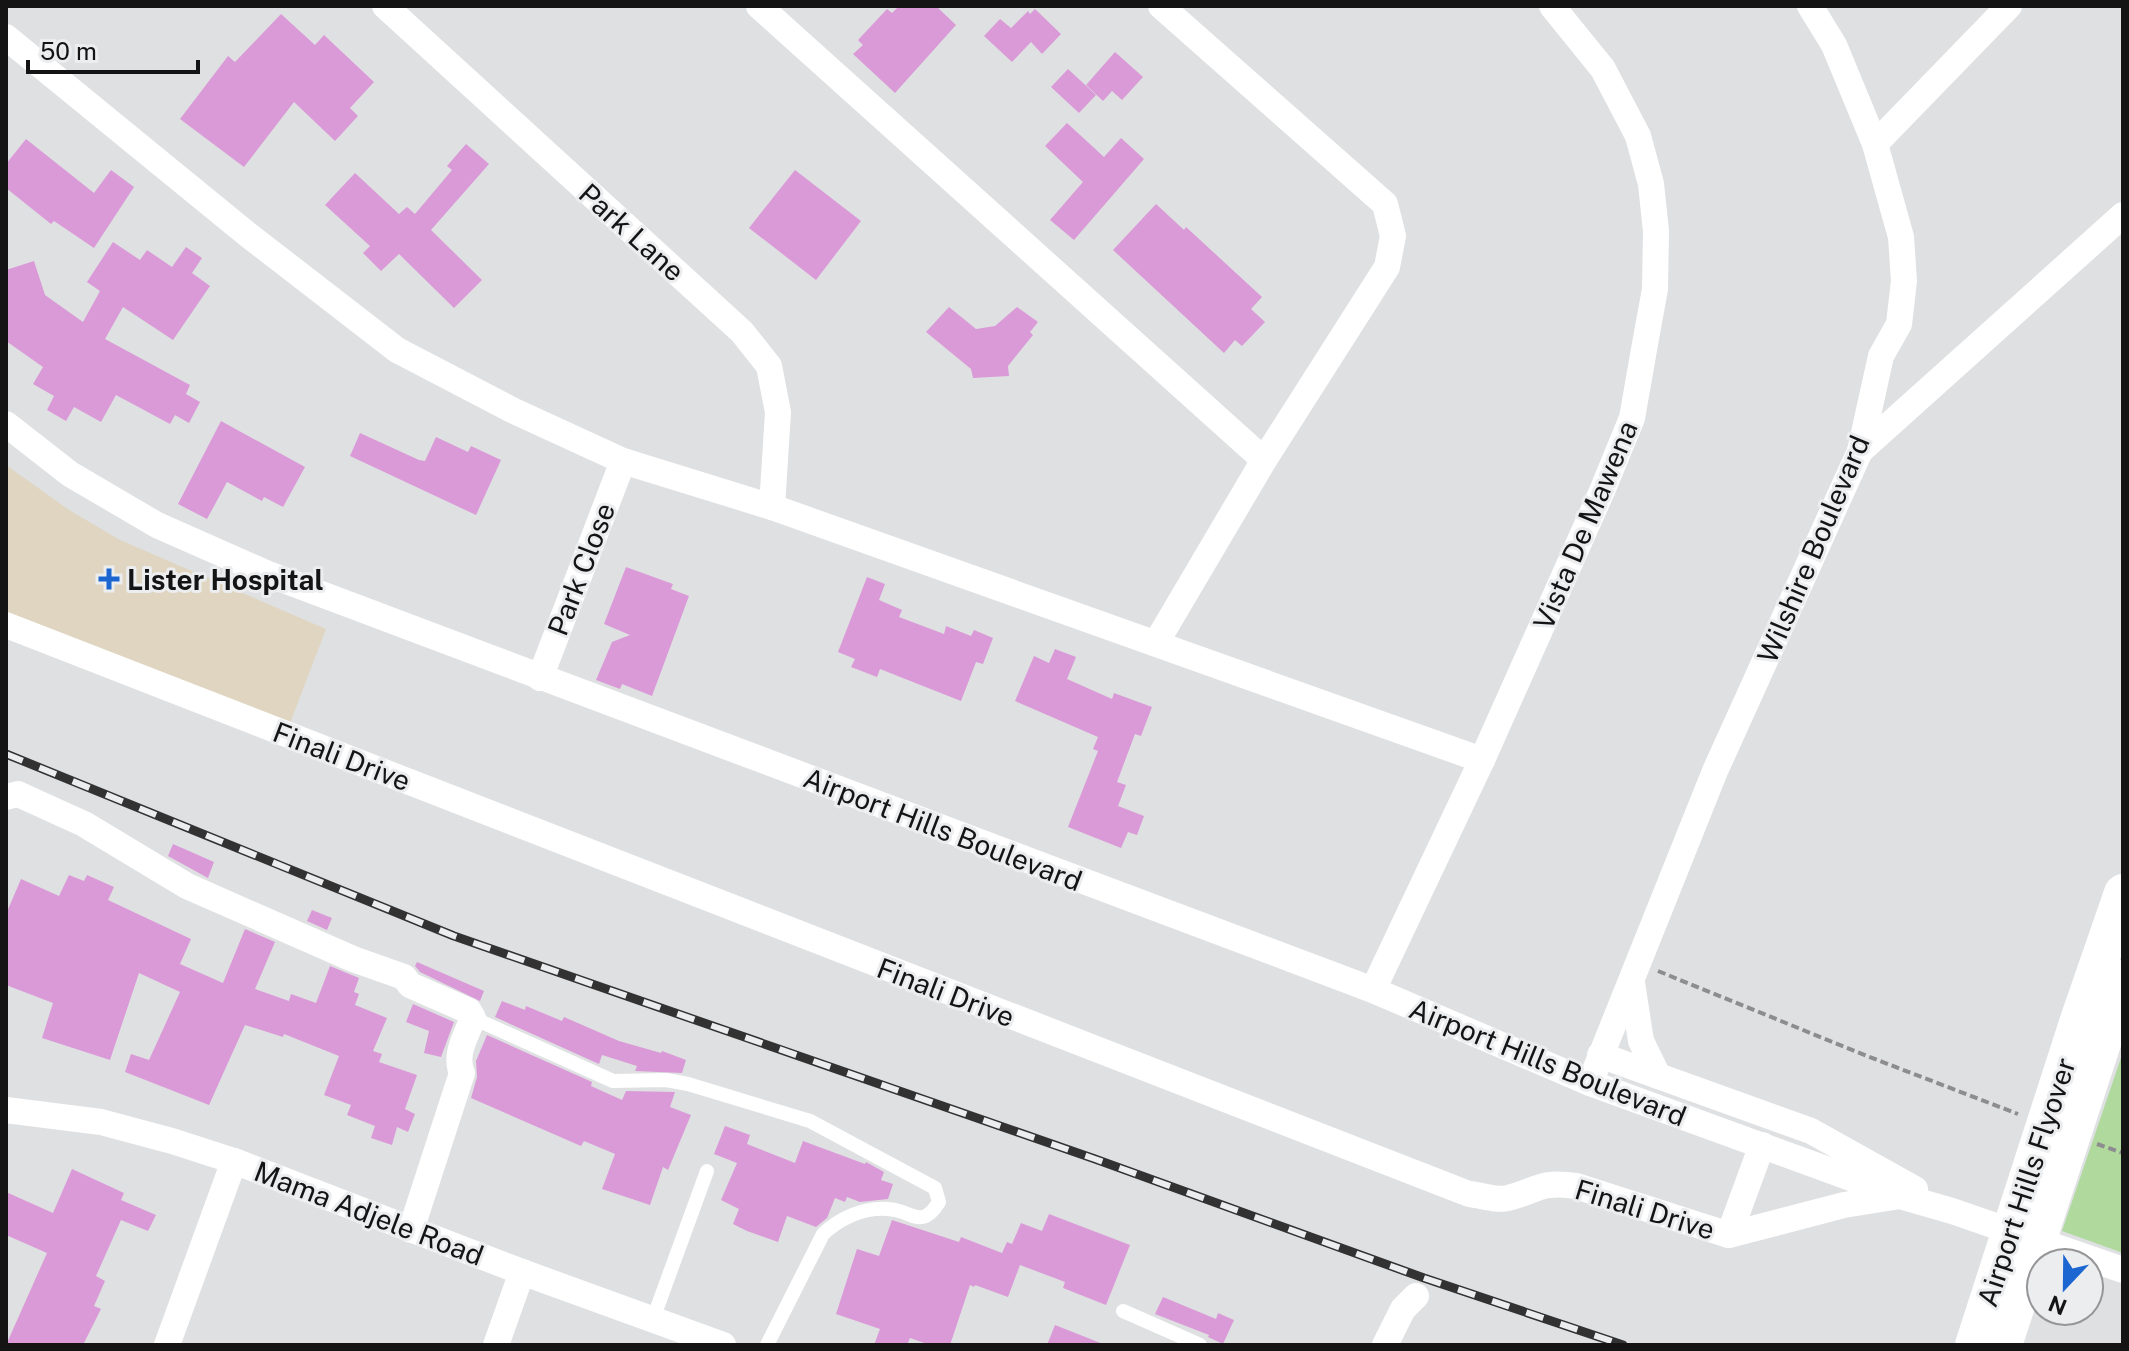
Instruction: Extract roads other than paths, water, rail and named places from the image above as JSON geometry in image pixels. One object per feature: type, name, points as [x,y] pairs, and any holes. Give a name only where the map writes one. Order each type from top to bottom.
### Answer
[{"type":"main road","points":[[2092,1025],[2123,893]]},
{"type":"main road","points":[[2092,1025],[2123,979]]},
{"type":"main road","name":"Airport Hills Flyover","points":[[1974,1345],[2092,1025]]},
{"type":"main road","name":"Airport Hills Flyover","points":[[2003,1345],[2092,1025]]},
{"type":"street","name":"Park Lane","points":[[385,6],[742,332],[769,366],[778,412],[772,507]]},
{"type":"street","points":[[759,6],[1264,460]]},
{"type":"street","points":[[1156,643],[1264,460],[1387,267],[1393,236],[1385,204],[1161,6]]},
{"type":"street","name":"Vista De Mawena","points":[[1373,990],[1482,760],[1632,418],[1655,289],[1656,231],[1651,184],[1638,136],[1603,69],[1552,6]]},
{"type":"street","name":"Wilshire Boulevard","points":[[1590,1083],[1715,771],[1860,451],[1881,356],[1899,324],[1904,281],[1901,237],[1875,144],[1834,45],[1810,6]]},
{"type":"street","points":[[1875,144],[2009,6]]},
{"type":"street","points":[[6,37],[247,234],[397,350],[512,410],[623,461],[772,507],[1482,760]]},
{"type":"street","points":[[1860,451],[2123,215]]},
{"type":"street","name":"Airport Hills Boulevard","points":[[6,424],[70,474],[157,525],[268,574],[1373,990],[1590,1083],[1900,1196],[1952,1211]]},
{"type":"street","name":"Park Close","points":[[540,678],[623,461]]},
{"type":"street","name":"Finali Drive","points":[[6,625],[1469,1194],[1505,1199],[1536,1186],[1555,1183],[1576,1186],[1729,1235],[1760,1229],[1819,1210],[1900,1196]]},
{"type":"street","points":[[6,797],[18,794],[84,824],[187,886],[326,948],[404,977],[410,985],[469,1011],[473,1018],[458,1064],[462,1073],[411,1230]]},
{"type":"street","points":[[1635,971],[1641,1041],[1658,1076]]},
{"type":"street","points":[[1600,1055],[1811,1131],[1952,1211],[2123,1270]]},
{"type":"street","name":"Mama Adjele Road","points":[[6,1110],[101,1122],[234,1161],[522,1272],[723,1345]]},
{"type":"street","points":[[1729,1235],[1762,1145]]},
{"type":"street","points":[[167,1345],[234,1161]]},
{"type":"street","points":[[496,1345],[522,1272]]},
{"type":"street","points":[[1385,1345],[1403,1309],[1416,1296]]},
{"type":"lane","points":[[473,1018],[613,1081],[677,1082],[810,1121],[935,1188],[939,1202],[932,1213],[920,1218],[889,1208],[848,1215],[823,1234],[767,1345]]},
{"type":"lane","points":[[653,1319],[707,1171]]},
{"type":"lane","points":[[1123,1311],[1200,1345]]},
{"type":"railway","points":[[6,754],[454,936],[1095,1159],[1424,1278],[1623,1345]]},
{"type":"place","name":"Lister Hospital","points":[[109,579]]}]
